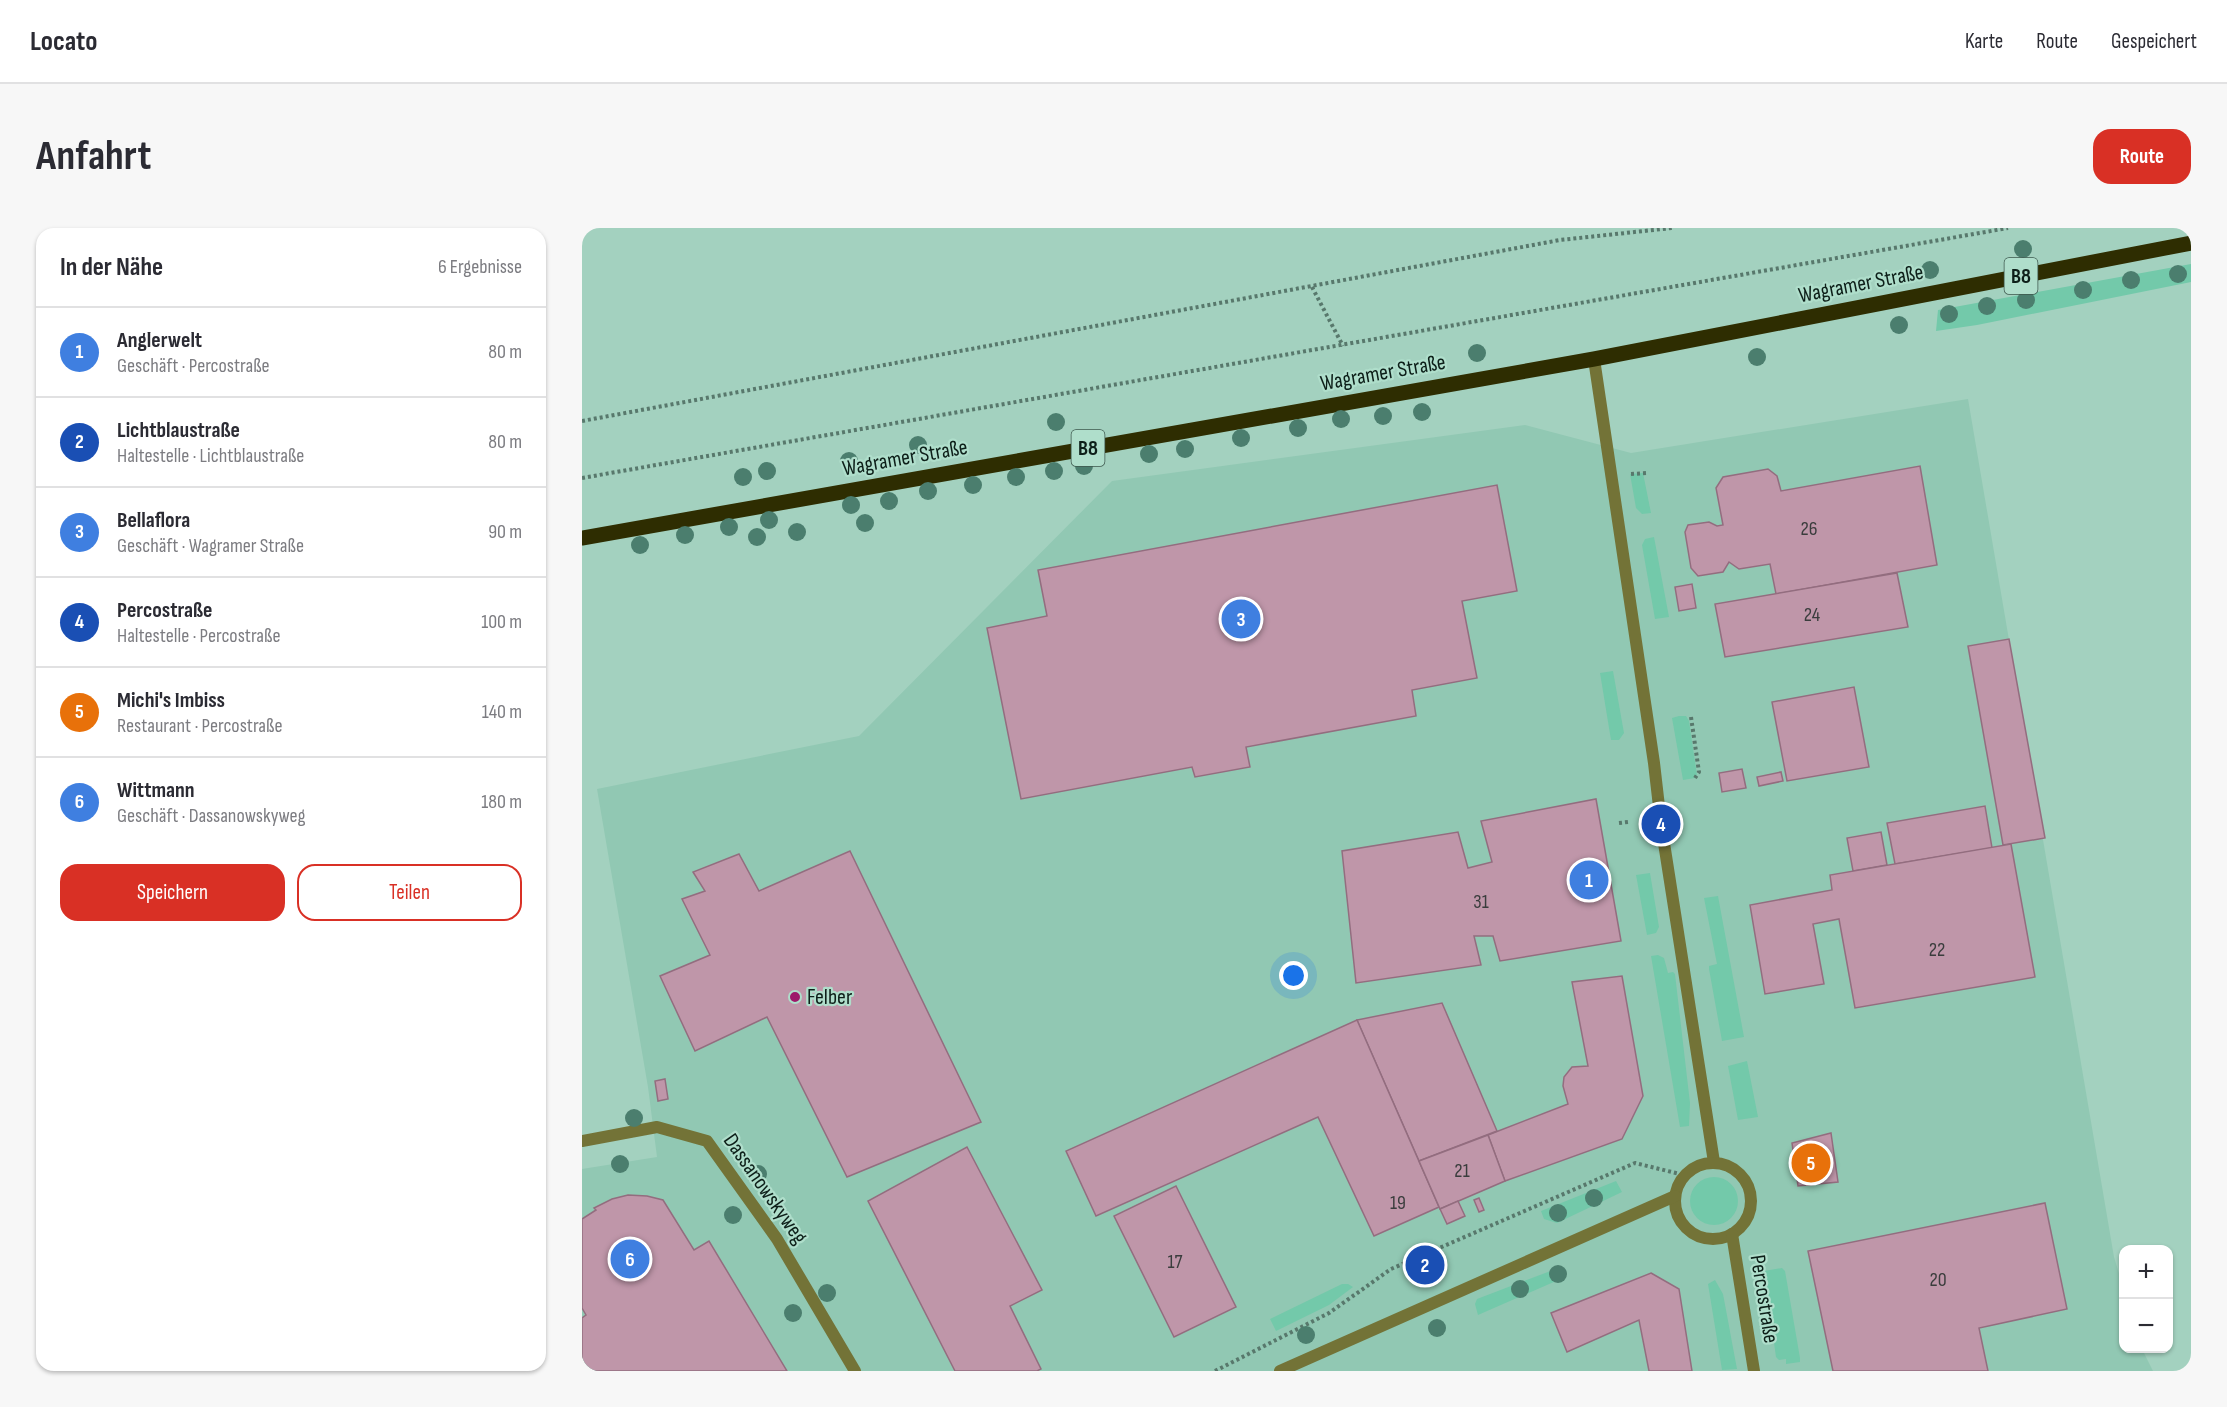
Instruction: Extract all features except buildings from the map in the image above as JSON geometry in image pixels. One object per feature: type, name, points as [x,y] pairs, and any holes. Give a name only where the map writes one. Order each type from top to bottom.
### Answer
[{"type":"main road","name":"Wagramer Straße","points":[[582,538],[1594,359],[2191,243]]},
{"type":"street","points":[[1594,359],[1653,752],[1663,836],[1714,1162]]},
{"type":"street","name":"Dassanowskyweg","points":[[582,1141],[657,1127],[707,1141],[777,1239],[855,1371]]},
{"type":"street","points":[[1714,1162],[1734,1168],[1743,1177],[1750,1192],[1750,1213],[1732,1234],[1718,1239],[1703,1238],[1688,1230],[1676,1213],[1675,1196],[1684,1175],[1700,1165],[1714,1162]]},
{"type":"street","points":[[1280,1371],[1675,1196]]},
{"type":"street","name":"Percostraße","points":[[1732,1234],[1754,1371]]},
{"type":"path","points":[[582,421],[1560,240],[1672,228]]},
{"type":"path","points":[[582,478],[2008,228]]},
{"type":"path","points":[[1312,287],[1343,346]]},
{"type":"path","points":[[1691,717],[1699,772],[1695,778]]},
{"type":"path","points":[[1619,823],[1628,822]]},
{"type":"path","points":[[1215,1371],[1329,1313],[1391,1269],[1635,1163],[1684,1175]]},
{"type":"shaded area","points":[[2191,264],[2191,282],[1977,325],[1936,331],[1938,310]]},
{"type":"shaded area","points":[[1968,399],[2114,1257],[2119,1274],[2119,1353],[2144,1353],[2153,1371],[582,1371],[582,1169],[657,1157],[648,1087],[597,789],[859,736],[1112,481],[1525,425],[1631,453]]},
{"type":"shaded area","points":[[1643,473],[1651,513],[1642,514],[1636,508],[1630,474]]},
{"type":"shaded area","points":[[1654,537],[1669,617],[1655,619],[1642,545],[1645,539]]},
{"type":"shaded area","points":[[1613,671],[1624,733],[1619,740],[1611,740],[1600,673]]},
{"type":"shaded area","points":[[1686,716],[1689,721],[1697,775],[1695,778],[1683,780],[1672,718]]},
{"type":"shaded area","points":[[1650,873],[1659,927],[1656,933],[1647,935],[1636,875]]},
{"type":"shaded area","points":[[1718,896],[1744,1037],[1722,1041],[1709,969],[1709,966],[1717,964],[1704,898]]},
{"type":"shaded area","points":[[1658,955],[1664,958],[1668,973],[1675,974],[1690,1103],[1689,1126],[1680,1127],[1651,956]]},
{"type":"shaded area","points":[[1747,1061],[1758,1117],[1738,1120],[1728,1066]]},
{"type":"shaded area","points":[[1709,1177],[1719,1177],[1731,1184],[1738,1196],[1738,1206],[1731,1218],[1719,1225],[1709,1225],[1694,1214],[1690,1206],[1690,1196],[1701,1181]]},
{"type":"shaded area","points":[[1616,1181],[1622,1192],[1557,1223],[1544,1219],[1541,1211]]},
{"type":"shaded area","points":[[1561,1267],[1566,1272],[1563,1278],[1478,1315],[1475,1304],[1477,1299]]},
{"type":"shaded area","points":[[1782,1268],[1785,1271],[1800,1358],[1800,1362],[1786,1364],[1786,1359],[1779,1360],[1776,1357],[1764,1271]]},
{"type":"shaded area","points":[[1715,1280],[1723,1294],[1737,1369],[1722,1370],[1708,1284]]},
{"type":"shaded area","points":[[1342,1284],[1353,1287],[1329,1305],[1276,1331],[1270,1319]]},
{"type":"place","name":"Bellaflora","points":[[1241,619]]},
{"type":"place","name":"Percostraße","points":[[1661,824]]},
{"type":"place","name":"Anglerwelt","points":[[1589,880]]},
{"type":"place","name":"Felber","points":[[795,997]]},
{"type":"place","name":"Michi's Imbiss","points":[[1811,1163]]},
{"type":"place","name":"Wittmann","points":[[630,1259]]},
{"type":"place","name":"Lichtblaustraße","points":[[1425,1265]]}]
